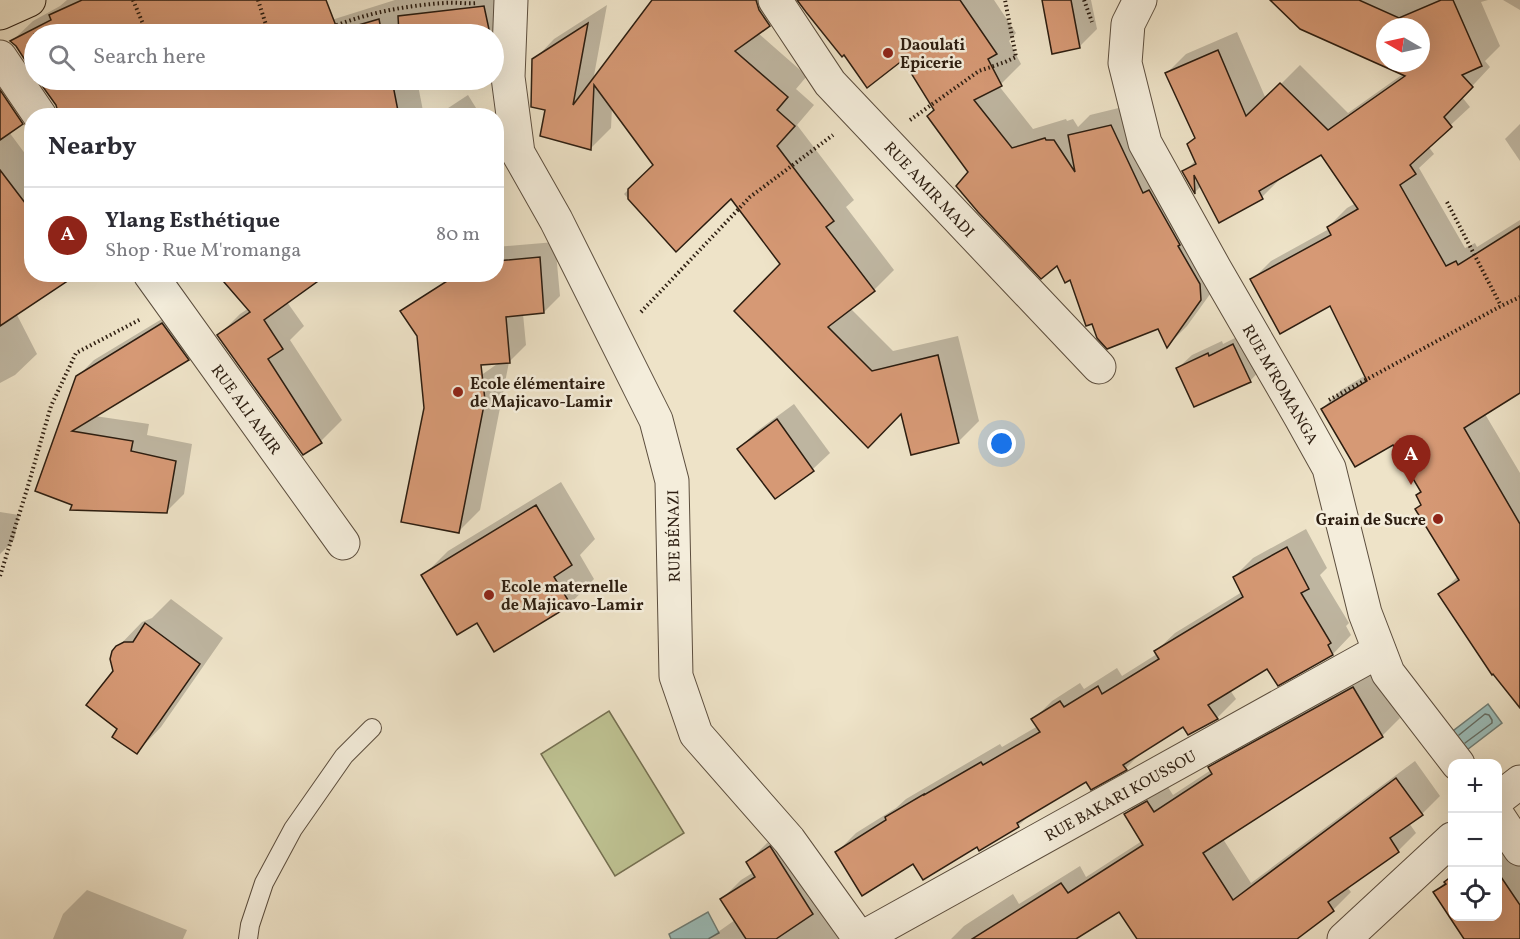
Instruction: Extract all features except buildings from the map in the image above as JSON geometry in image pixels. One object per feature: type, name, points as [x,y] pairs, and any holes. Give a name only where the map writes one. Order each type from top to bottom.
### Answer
[{"type":"main road","points":[[0,13],[29,0]]},
{"type":"street","name":"RUE BÉNAZI","points":[[511,0],[508,77],[518,153],[556,220],[656,420],[672,481],[676,676],[696,734],[789,840],[860,939]]},
{"type":"street","name":"RUE AMIR MADI","points":[[775,0],[830,83],[1099,367]]},
{"type":"street","name":"RUE M'ROMANGA","points":[[1140,0],[1128,24],[1125,63],[1145,143],[1329,468],[1365,613],[1388,673],[1454,759]]},
{"type":"street","points":[[0,57],[35,108]]},
{"type":"street","name":"RUE ALI AMIR","points":[[156,282],[343,543]]},
{"type":"street","name":"RUE BAKARI KOUSSOU","points":[[860,939],[1379,651]]},
{"type":"street","points":[[1502,795],[1520,782]]},
{"type":"street","points":[[1502,823],[1520,849]]},
{"type":"street","points":[[1344,939],[1448,843]]},
{"type":"lane","points":[[248,939],[250,925],[264,883],[293,829],[344,756],[372,728]]},
{"type":"path","points":[[133,0],[143,24]]},
{"type":"path","points":[[258,0],[265,24]]},
{"type":"path","points":[[342,24],[361,17],[412,6],[448,2],[511,0]]},
{"type":"path","points":[[883,139],[979,70],[1016,57],[1005,0]]},
{"type":"path","points":[[616,339],[750,197],[860,115]]},
{"type":"path","points":[[1447,202],[1501,306]]},
{"type":"path","points":[[1300,416],[1392,364],[1520,297]]},
{"type":"path","points":[[0,576],[51,406],[76,353],[170,303]]},
{"type":"green space","points":[[609,711],[684,833],[615,876],[541,754]]},
{"type":"water","points":[[1488,704],[1502,723],[1463,753],[1449,734]]},
{"type":"water","points":[[708,912],[719,933],[708,939],[671,939],[669,934]]},
{"type":"place","name":"Daoulati Epicerie","points":[[888,53]]},
{"type":"place","name":"Ecole élémentaire de Majicavo-Lamir","points":[[458,392]]},
{"type":"place","name":"Ylang Esthétique","points":[[1411,485]]},
{"type":"place","name":"Grain de Sucre","points":[[1438,519]]},
{"type":"place","name":"Ecole maternelle de Majicavo-Lamir","points":[[489,595]]}]
